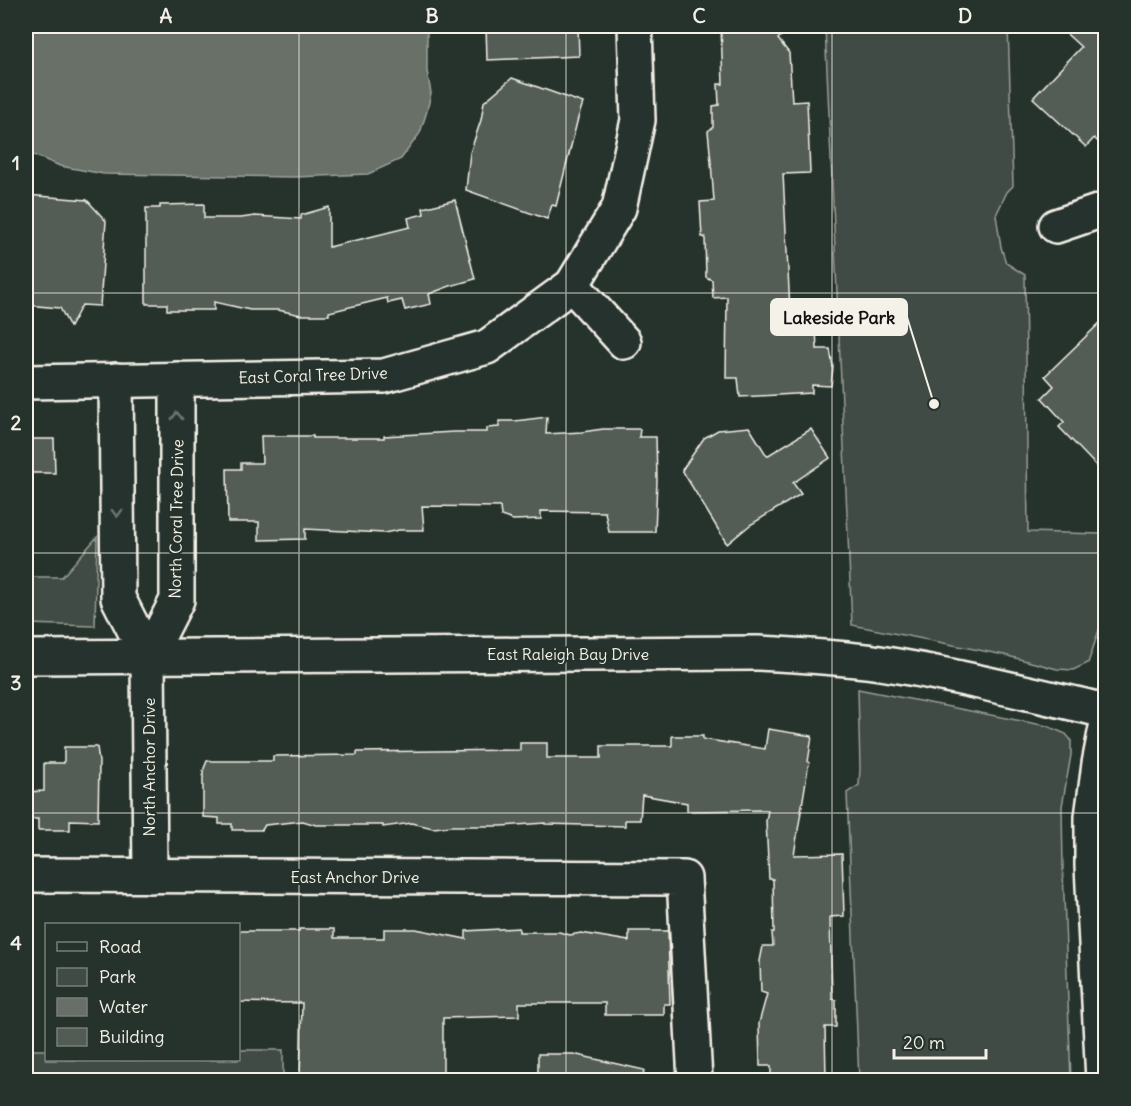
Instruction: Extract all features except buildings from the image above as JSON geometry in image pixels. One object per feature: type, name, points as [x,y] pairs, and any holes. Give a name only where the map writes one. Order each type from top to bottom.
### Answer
[{"type":"street","points":[[624,342],[572,285],[620,208],[638,120],[635,26]]},
{"type":"street","points":[[1056,226],[1106,209]]},
{"type":"street","name":"East Coral Tree Drive","points":[[26,382],[384,376],[488,347],[572,285]]},
{"type":"street","name":"North Coral Tree Drive","points":[[148,657],[177,600],[177,379]]},
{"type":"street","points":[[116,380],[118,598],[148,657]]},
{"type":"street","name":"East Raleigh Bay Drive","points":[[26,657],[744,653],[823,656],[933,672],[1106,711]]},
{"type":"street","name":"North Anchor Drive","points":[[148,657],[150,876]]},
{"type":"street","points":[[1103,1080],[1092,866],[1092,817],[1106,728]]},
{"type":"street","name":"East Anchor Drive","points":[[26,875],[684,878],[695,1080]]},
{"type":"green space","points":[[825,26],[1008,26],[1013,186],[1007,192],[996,215],[1006,263],[1025,275],[1028,532],[1101,534],[1105,539],[1105,612],[1088,663],[1073,670],[1057,669],[1004,655],[852,625]]},
{"type":"green space","points":[[97,537],[95,626],[26,624],[26,577],[62,577]]},
{"type":"green space","points":[[858,689],[1047,726],[1066,734],[1071,740],[1071,755],[1062,806],[1071,1080],[859,1080],[847,793],[859,785]]},
{"type":"green space","points":[[26,1050],[45,1050],[45,1061],[240,1061],[240,1050],[283,1050],[283,1080],[26,1080]]},
{"type":"water","points":[[26,26],[427,26],[427,71],[431,93],[420,133],[401,159],[368,174],[295,177],[104,174],[60,166],[26,152]]},
{"type":"place","name":"Lakeside Park","points":[[934,404]]}]
